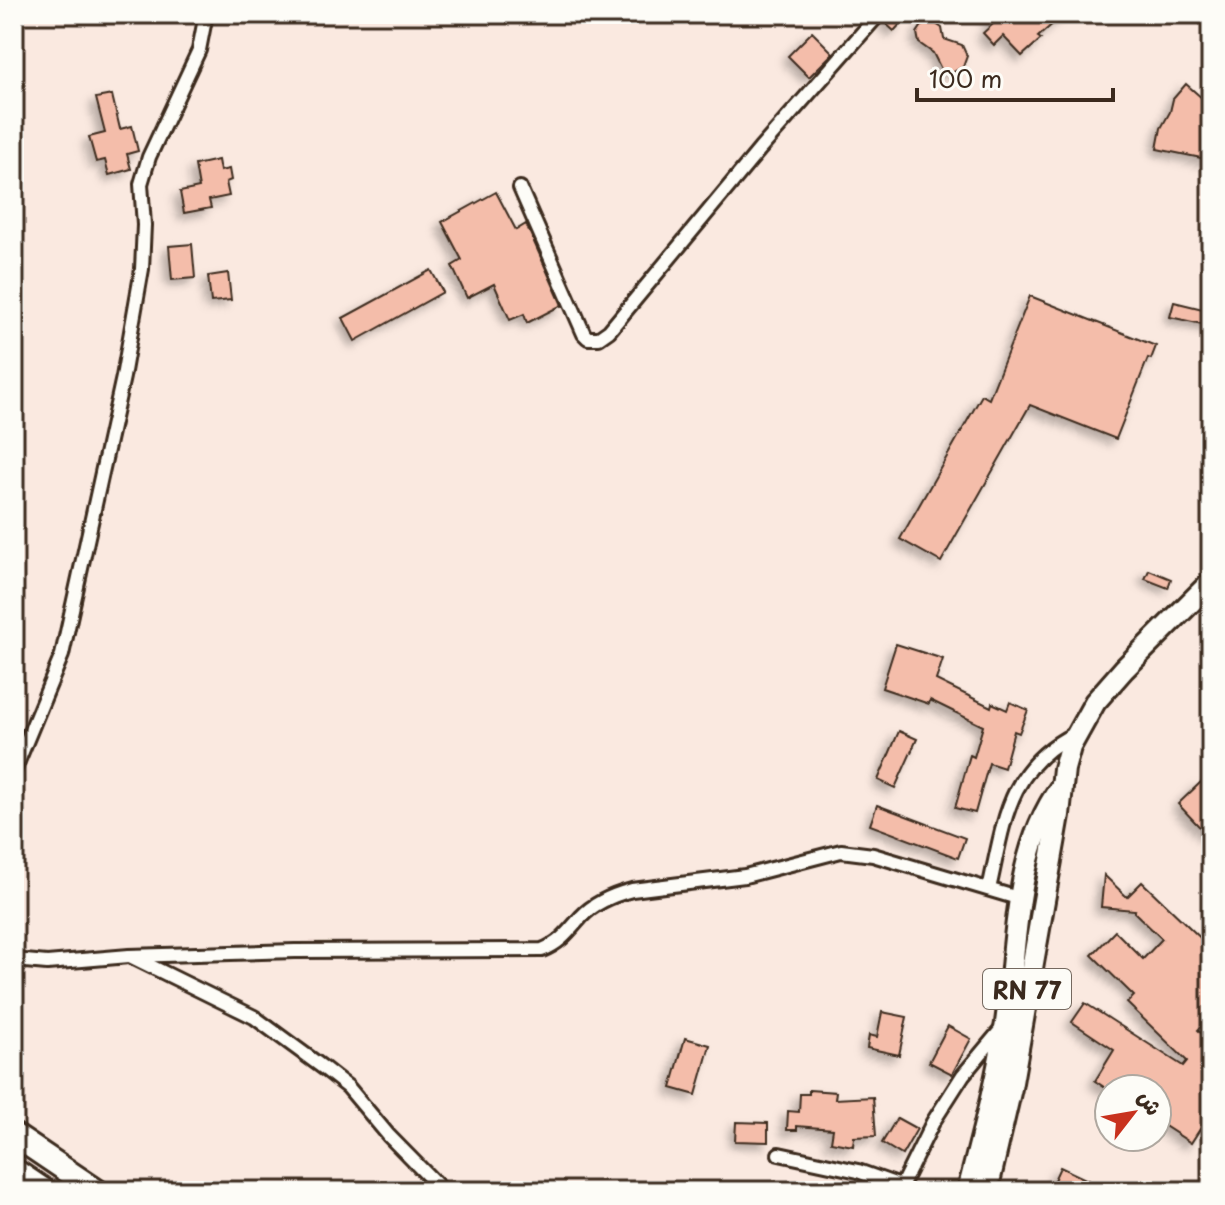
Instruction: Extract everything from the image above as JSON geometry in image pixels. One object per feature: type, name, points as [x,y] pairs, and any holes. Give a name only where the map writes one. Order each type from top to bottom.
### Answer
[{"type":"highway","points":[[14,1135],[97,1191]]},
{"type":"highway","points":[[14,1170],[45,1191]]},
{"type":"main road","name":"RN 77","points":[[987,1191],[1011,1088],[1059,815],[1066,758],[1095,702],[1211,582]]},
{"type":"main road","points":[[968,1191],[996,1077],[1006,1024],[1021,899],[1037,828],[1061,787]]},
{"type":"street","points":[[14,771],[62,655],[123,377],[142,269],[144,225],[141,184],[149,157],[199,50],[206,14]]},
{"type":"street","points":[[520,188],[584,334],[588,338],[599,338],[609,331],[760,149],[879,14]]},
{"type":"street","points":[[989,889],[1004,821],[1023,774],[1038,757],[1077,733]]},
{"type":"street","points":[[14,960],[47,963],[129,956],[295,951],[542,950],[556,945],[582,915],[614,895],[762,873],[841,851],[873,855],[1021,899]]},
{"type":"street","points":[[129,956],[240,1010],[313,1060],[348,1087],[389,1136],[443,1191]]},
{"type":"street","points":[[779,1154],[858,1171],[899,1189],[933,1122],[963,1075],[1006,1024]]},
{"type":"building","points":[[888,14],[895,14],[903,21],[894,31],[884,22]]},
{"type":"building","points":[[983,14],[1064,14],[1022,56],[1003,36],[994,45],[983,33],[993,24]]},
{"type":"building","points":[[933,22],[942,28],[944,39],[962,45],[967,56],[963,67],[952,73],[941,69],[933,53],[919,43],[917,33],[923,24]]},
{"type":"building","points":[[812,32],[833,53],[809,77],[788,56]]},
{"type":"building","points":[[1186,84],[1211,106],[1211,160],[1157,149],[1161,128],[1173,99]]},
{"type":"building","points":[[112,95],[120,129],[132,126],[138,151],[127,154],[131,169],[109,175],[105,160],[96,162],[89,137],[105,133],[96,98]]},
{"type":"building","points":[[218,160],[220,171],[229,169],[231,180],[226,182],[229,196],[209,200],[211,208],[184,213],[180,192],[199,188],[195,165]]},
{"type":"building","points":[[496,192],[516,230],[526,224],[562,305],[527,323],[524,314],[510,320],[494,284],[467,298],[452,266],[462,260],[442,222]]},
{"type":"building","points":[[192,244],[195,278],[172,280],[169,246]]},
{"type":"building","points":[[431,270],[443,292],[355,341],[343,318]]},
{"type":"building","points":[[228,273],[231,300],[211,302],[208,276]]},
{"type":"building","points":[[1030,296],[1156,346],[1151,359],[1148,358],[1116,439],[1030,405],[941,562],[900,539],[982,395],[989,399]]},
{"type":"building","points":[[1174,302],[1211,311],[1211,326],[1170,317]]},
{"type":"building","points":[[1149,570],[1171,579],[1168,588],[1145,579]]},
{"type":"building","points":[[896,644],[943,659],[936,680],[991,707],[992,703],[1007,710],[1010,702],[1028,710],[1019,733],[1014,731],[1004,768],[989,763],[975,813],[955,808],[970,755],[974,757],[983,726],[930,700],[929,704],[882,688]]},
{"type":"building","points":[[899,731],[917,739],[895,788],[878,780]]},
{"type":"building","points":[[1201,782],[1211,792],[1211,839],[1178,804]]},
{"type":"building","points":[[877,805],[965,838],[958,858],[870,825]]},
{"type":"building","points":[[1104,875],[1127,897],[1142,882],[1211,948],[1211,1016],[1198,1030],[1211,1043],[1211,1112],[1191,1143],[1173,1131],[1173,1073],[1100,1073],[1114,1050],[1072,1022],[1085,1003],[1183,1066],[1187,1061],[1127,1003],[1134,996],[1092,955],[1115,931],[1143,959],[1162,939],[1135,910],[1101,907]]},
{"type":"building","points":[[882,1012],[907,1017],[899,1055],[867,1048],[869,1035],[877,1037]]},
{"type":"building","points":[[948,1026],[971,1039],[952,1074],[929,1062]]},
{"type":"building","points":[[685,1038],[710,1045],[696,1095],[671,1088]]},
{"type":"building","points":[[809,1090],[836,1092],[835,1099],[873,1097],[876,1136],[854,1137],[853,1146],[831,1142],[833,1129],[797,1126],[797,1130],[787,1130],[788,1111],[799,1112],[800,1094],[809,1094]]},
{"type":"building","points":[[897,1118],[917,1129],[902,1155],[882,1143]]},
{"type":"building","points":[[736,1122],[768,1123],[768,1142],[735,1141]]},
{"type":"building","points":[[1060,1167],[1092,1182],[1088,1191],[1049,1191]]}]
